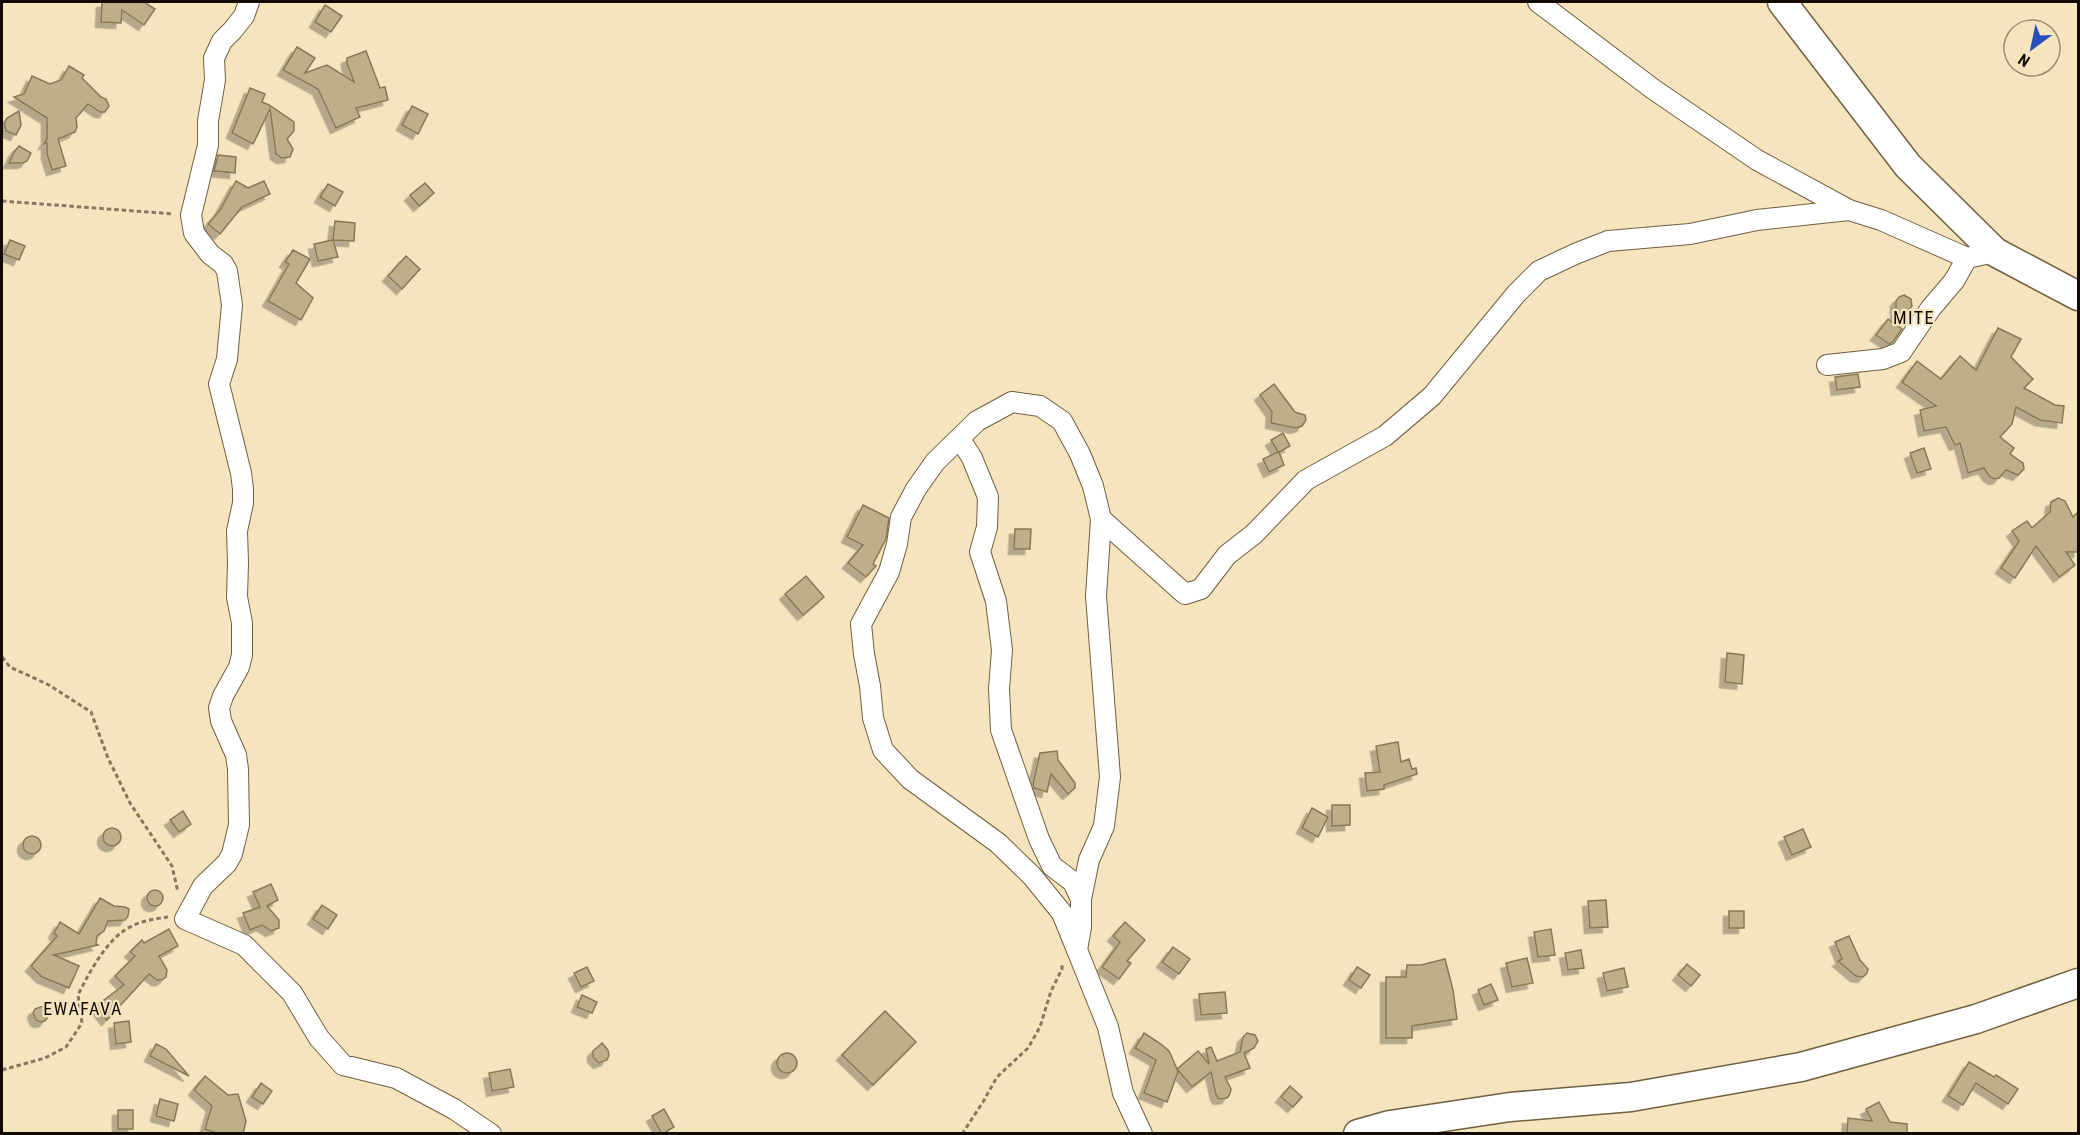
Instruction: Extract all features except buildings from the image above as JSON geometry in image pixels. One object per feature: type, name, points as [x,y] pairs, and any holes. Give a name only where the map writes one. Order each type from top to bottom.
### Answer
[{"type":"street","points":[[249,2],[244,16],[222,41],[214,58],[215,80],[208,121],[208,145],[191,215],[194,233],[210,254],[227,270],[232,305],[227,359],[219,384],[243,489],[243,503],[237,531],[237,589],[243,623],[242,655],[239,667],[219,708],[221,721],[236,755],[238,825],[232,854],[227,863],[203,886],[185,919],[244,945],[292,993],[319,1038],[343,1065],[396,1078],[454,1108],[491,1134]]},
{"type":"street","points":[[1538,2],[1653,89],[1757,160],[1850,210],[1881,220],[1967,258],[1995,252]]},
{"type":"street","points":[[1782,2],[1908,166],[1995,252],[2079,296]]},
{"type":"street","points":[[1101,519],[1185,594],[1201,589],[1227,555],[1254,534],[1306,480],[1385,436],[1432,396],[1516,294],[1539,271],[1608,241],[1690,234],[1757,220],[1850,210]]},
{"type":"street","points":[[1827,365],[1883,359],[1901,352],[1931,308],[1954,281],[1967,258]]},
{"type":"street","points":[[1070,954],[1081,927],[1081,899],[1089,860],[1104,826],[1110,777],[1096,596],[1101,519],[1093,486],[1080,454],[1062,422],[1040,406],[1012,402],[977,422],[935,462],[916,489],[901,517],[897,544],[889,572],[861,624],[873,718],[883,750],[910,779],[998,843],[1032,876],[1062,913],[1070,954],[1108,1028],[1123,1093],[1142,1134]]},
{"type":"street","points":[[960,439],[972,458],[988,497],[987,527],[980,552],[996,601],[1002,650],[999,689],[1001,730],[1039,839],[1052,866],[1073,882],[1081,899]]},
{"type":"street","points":[[1358,1134],[1390,1125],[1510,1107],[1631,1097],[1801,1067],[1976,1019],[2079,983]]},
{"type":"path","points":[[2,201],[191,215]]},
{"type":"path","points":[[2,657],[10,667],[49,685],[91,712],[108,758],[130,802],[172,866],[185,919],[174,916],[155,919],[142,922],[122,932],[106,950],[78,995],[82,1023],[66,1047],[45,1058],[2,1071]]},
{"type":"path","points":[[962,1134],[997,1077],[1028,1048],[1040,1027],[1051,991],[1070,954]]},
{"type":"district","name":"MITE","points":[[1914,317]]},
{"type":"district","name":"EWAFAVA","points":[[83,1008]]}]
